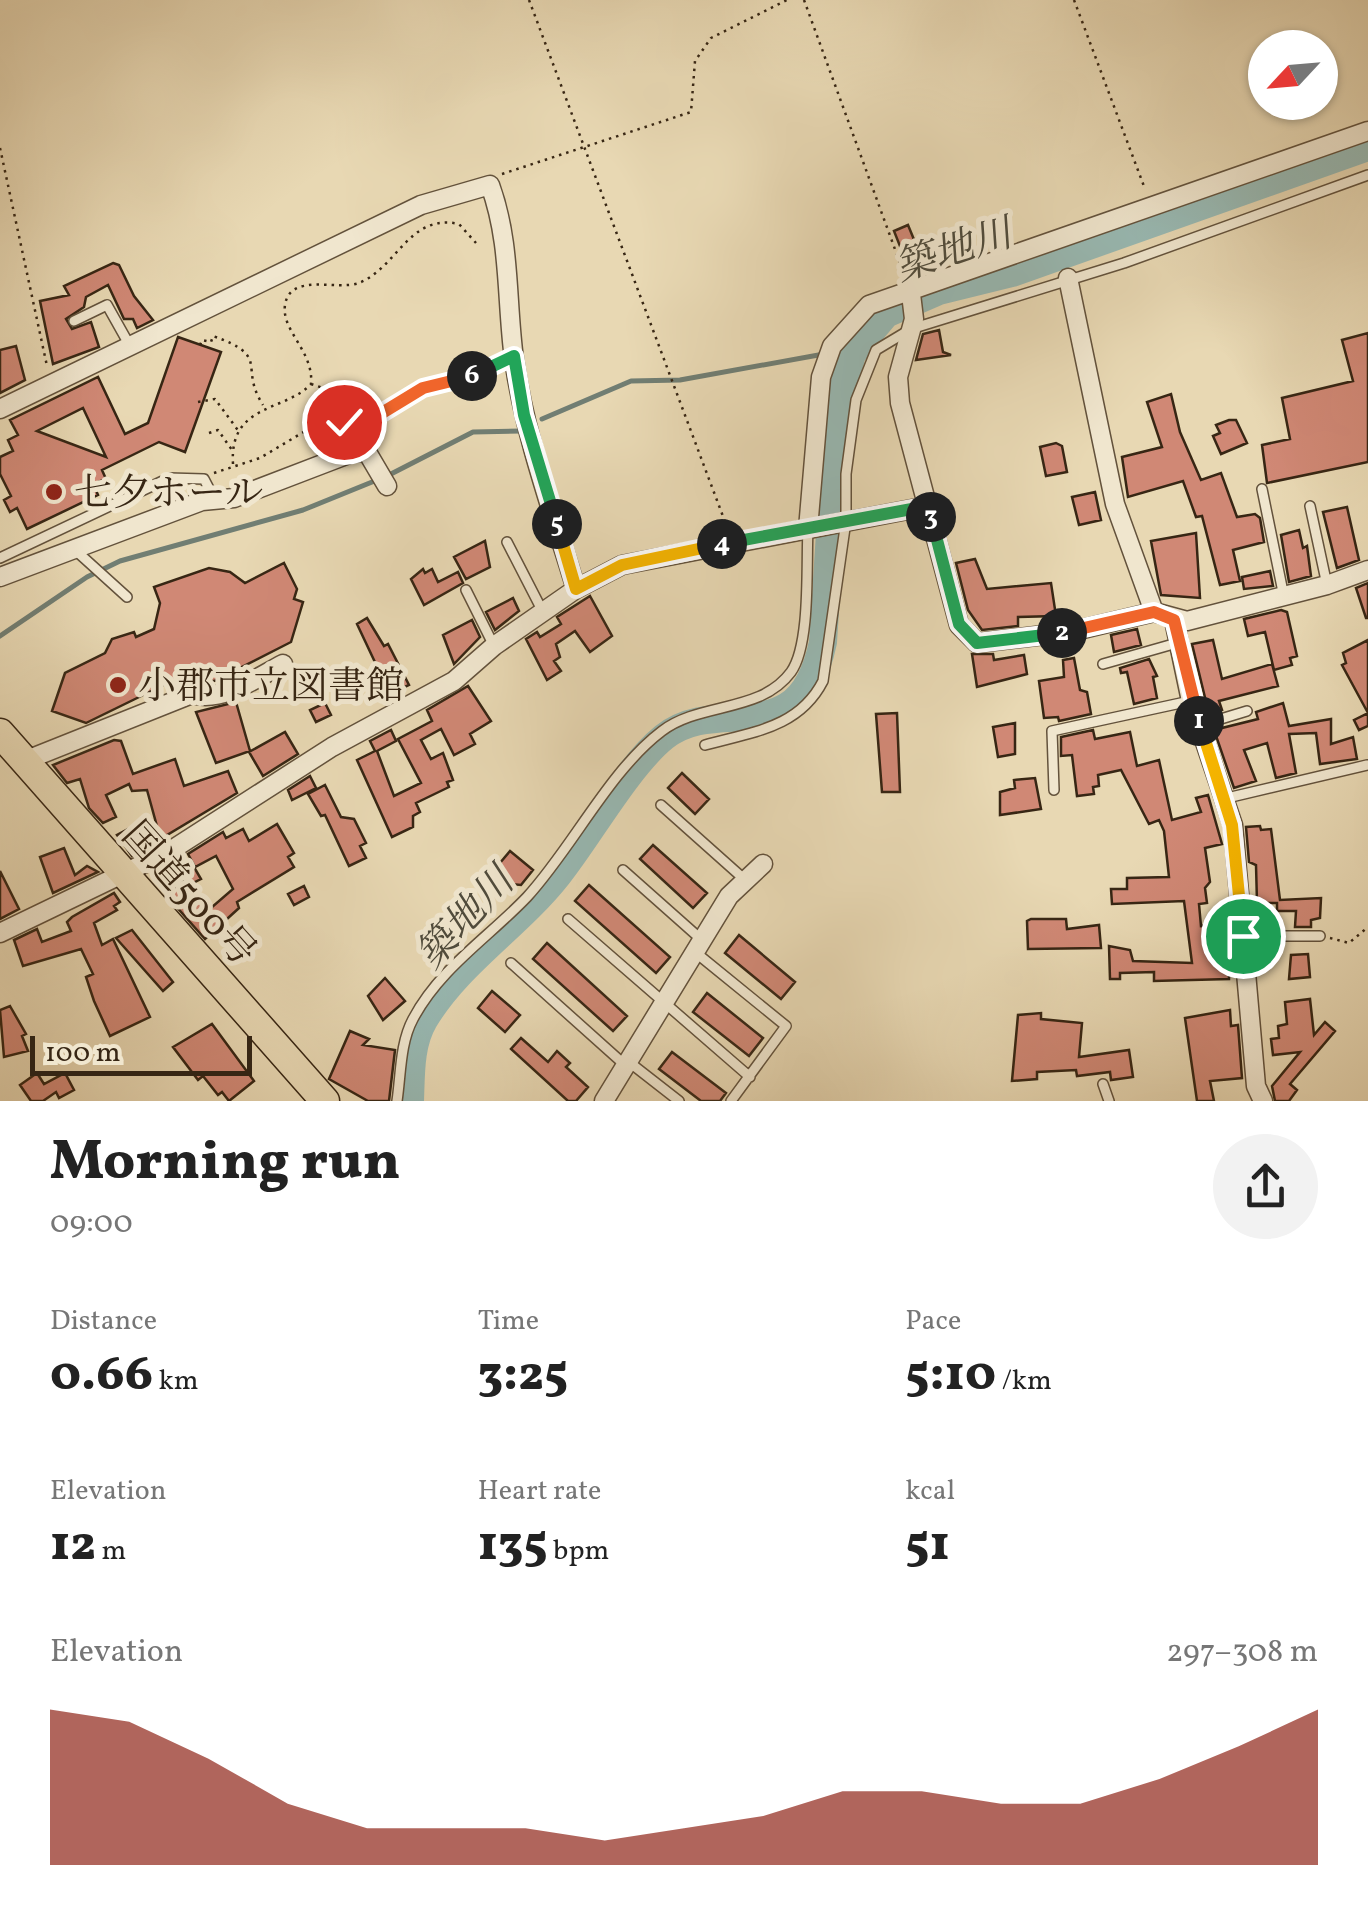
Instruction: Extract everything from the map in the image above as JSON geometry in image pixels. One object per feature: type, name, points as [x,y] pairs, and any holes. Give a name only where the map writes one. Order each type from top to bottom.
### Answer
[{"type":"highway","name":"国道500号","points":[[0,734],[325,1101]]},
{"type":"street","points":[[810,528],[821,376],[832,346],[869,305],[1368,131]]},
{"type":"street","points":[[0,409],[421,205],[490,184],[506,234],[514,356],[524,415],[576,589]]},
{"type":"street","points":[[1068,278],[1115,504],[1154,612]]},
{"type":"street","points":[[910,291],[912,324],[898,377],[900,403],[959,624],[977,643],[1070,632],[1154,612],[1174,620],[1327,586],[1368,570]]},
{"type":"street","points":[[0,576],[215,500],[234,498],[354,452],[367,452],[388,486]]},
{"type":"street","points":[[0,934],[124,876],[332,747],[454,681],[494,646],[576,589],[622,565],[928,506]]},
{"type":"street","points":[[1174,620],[1191,701],[1227,798],[1256,1086],[1263,1101]]},
{"type":"street","points":[[24,761],[192,694],[208,698],[238,687],[283,664]]},
{"type":"street","points":[[604,1101],[744,878],[763,864]]},
{"type":"lane","points":[[705,744],[786,723],[814,698],[830,660],[846,474],[863,374],[876,350],[912,324],[1068,278],[1368,176]]},
{"type":"lane","points":[[74,321],[108,305],[130,346]]},
{"type":"lane","points":[[0,558],[169,478],[204,479],[215,500]]},
{"type":"lane","points":[[1262,489],[1284,597]]},
{"type":"lane","points":[[1310,506],[1327,586]]},
{"type":"lane","points":[[397,1101],[404,1042],[430,994],[457,961],[526,898],[642,748],[688,716],[756,697],[776,687],[793,670],[800,648],[810,528]]},
{"type":"lane","points":[[507,542],[543,612]]},
{"type":"lane","points":[[73,548],[127,597]]},
{"type":"lane","points":[[466,590],[494,646]]},
{"type":"lane","points":[[1103,664],[1179,642]]},
{"type":"lane","points":[[1054,790],[1052,731],[1191,701]]},
{"type":"lane","points":[[1201,725],[1248,710]]},
{"type":"lane","points":[[1227,798],[1367,765]]},
{"type":"lane","points":[[661,805],[744,878]]},
{"type":"lane","points":[[623,870],[786,1026],[731,1101]]},
{"type":"lane","points":[[568,919],[750,1077]]},
{"type":"lane","points":[[1243,936],[1320,936]]},
{"type":"lane","points":[[511,964],[627,1064],[679,1101]]},
{"type":"lane","points":[[1103,1084],[1109,1101]]},
{"type":"path","points":[[528,0],[733,542]]},
{"type":"path","points":[[490,184],[498,175],[691,112],[695,61],[711,38],[787,0]]},
{"type":"path","points":[[804,0],[910,291]]},
{"type":"path","points":[[1074,0],[1151,205]]},
{"type":"path","points":[[0,148],[52,386]]},
{"type":"path","points":[[233,464],[240,435],[264,406],[302,393],[311,384],[309,358],[287,322],[285,304],[299,287],[338,288],[371,277],[407,240],[431,224],[459,224],[476,243]]},
{"type":"path","points":[[200,345],[202,340],[211,342],[213,336],[240,345],[252,362],[253,387],[264,406]]},
{"type":"path","points":[[204,479],[233,464],[260,458],[312,427],[377,416],[423,388],[467,379],[514,356]]},
{"type":"path","points":[[311,384],[332,391],[349,421]]},
{"type":"path","points":[[198,402],[215,399],[223,405],[240,435]]},
{"type":"path","points":[[209,433],[218,430],[233,452]]},
{"type":"path","points":[[1320,936],[1349,943],[1368,927]]},
{"type":"building","points":[[908,225],[915,242],[922,239],[929,247],[934,269],[911,274],[894,231]]},
{"type":"building","points":[[113,263],[119,265],[134,296],[153,320],[137,328],[133,319],[124,319],[108,285],[86,297],[84,307],[66,319],[72,329],[91,322],[99,347],[53,364],[40,301],[69,295],[64,286]]},
{"type":"building","points":[[939,330],[943,352],[951,355],[916,360],[923,334]]},
{"type":"building","points":[[1368,333],[1368,462],[1267,483],[1262,445],[1290,439],[1282,398],[1353,381],[1342,340]]},
{"type":"building","points":[[178,337],[221,352],[185,452],[159,442],[102,470],[106,479],[93,484],[98,495],[27,529],[17,508],[10,512],[4,500],[11,496],[0,474],[0,457],[13,451],[8,440],[18,435],[10,420],[98,377],[125,434],[148,423]],"holes":[[[83,408],[106,457],[37,431]]]},
{"type":"building","points":[[16,346],[25,380],[0,393],[0,350]]},
{"type":"building","points":[[1171,394],[1180,432],[1201,480],[1221,473],[1237,517],[1255,514],[1260,518],[1264,542],[1233,550],[1240,581],[1220,585],[1202,516],[1196,517],[1183,481],[1128,497],[1122,457],[1162,447],[1147,402]]},
{"type":"building","points":[[1236,420],[1247,443],[1221,454],[1213,436],[1220,433],[1216,425]]},
{"type":"building","points":[[1056,443],[1062,446],[1067,472],[1046,476],[1040,447]]},
{"type":"building","points":[[1095,492],[1101,520],[1079,525],[1072,497]]},
{"type":"building","points":[[1347,507],[1359,560],[1337,568],[1323,512]]},
{"type":"building","points":[[1299,530],[1303,548],[1307,546],[1311,576],[1289,582],[1281,535]]},
{"type":"building","points":[[1196,533],[1200,598],[1161,595],[1151,541]]},
{"type":"building","points":[[485,541],[490,567],[466,579],[454,557]]},
{"type":"building","points":[[975,559],[987,589],[1051,583],[1056,616],[1018,617],[1018,626],[982,630],[968,610],[956,563]]},
{"type":"building","points":[[284,563],[297,589],[294,599],[303,602],[291,642],[230,673],[228,678],[204,683],[176,679],[86,723],[52,711],[65,673],[105,653],[112,639],[134,632],[136,637],[154,629],[160,603],[154,587],[209,568],[230,572],[245,583]]},
{"type":"building","points":[[423,569],[425,573],[432,569],[438,582],[458,572],[463,583],[424,605],[411,579]]},
{"type":"building","points":[[1270,571],[1273,586],[1244,589],[1242,577]]},
{"type":"building","points":[[1368,583],[1368,618],[1366,618],[1356,588]]},
{"type":"building","points":[[590,596],[612,636],[590,652],[575,631],[556,644],[560,657],[554,661],[561,671],[547,680],[526,639],[537,632],[540,637],[561,624],[557,617]]},
{"type":"building","points":[[513,598],[519,611],[495,630],[486,612]]},
{"type":"building","points":[[1287,612],[1297,656],[1290,658],[1292,665],[1274,670],[1265,632],[1248,636],[1244,619]]},
{"type":"building","points":[[367,618],[384,646],[388,644],[409,685],[390,694],[357,624]]},
{"type":"building","points":[[472,620],[480,637],[454,664],[443,635]]},
{"type":"building","points":[[1137,629],[1141,645],[1114,652],[1111,635]]},
{"type":"building","points":[[1213,640],[1222,679],[1272,664],[1278,686],[1219,701],[1222,710],[1209,714],[1192,644]]},
{"type":"building","points":[[1368,640],[1368,713],[1342,665],[1346,663],[1343,653]]},
{"type":"building","points":[[972,654],[993,654],[994,660],[1024,655],[1027,674],[977,687]]},
{"type":"building","points":[[1074,658],[1080,690],[1087,692],[1091,714],[1059,721],[1058,717],[1044,718],[1039,681],[1064,677],[1063,660]]},
{"type":"building","points":[[1149,659],[1157,676],[1153,677],[1157,698],[1134,704],[1127,672],[1121,673],[1120,668]]},
{"type":"building","points":[[468,686],[491,721],[470,734],[475,744],[454,755],[441,729],[421,740],[431,759],[443,753],[453,780],[447,782],[449,787],[416,803],[420,812],[413,816],[413,827],[392,837],[357,760],[375,751],[370,741],[391,730],[396,741],[377,751],[394,796],[421,783],[398,739],[432,721],[427,710]]},
{"type":"building","points":[[236,702],[250,751],[216,763],[196,712]]},
{"type":"building","points":[[325,703],[331,715],[316,722],[310,710]]},
{"type":"building","points":[[1283,703],[1289,726],[1331,719],[1331,744],[1353,737],[1357,759],[1320,764],[1316,733],[1289,734],[1296,773],[1276,778],[1267,743],[1244,750],[1256,781],[1234,788],[1214,730],[1258,719],[1256,712]]},
{"type":"building","points":[[897,713],[900,792],[882,792],[876,714]]},
{"type":"building","points":[[1368,713],[1368,726],[1359,730],[1354,720]]},
{"type":"building","points":[[1015,723],[1015,754],[998,757],[993,727]]},
{"type":"building","points":[[1093,730],[1095,739],[1130,732],[1137,766],[1159,760],[1172,820],[1201,812],[1196,798],[1208,795],[1222,844],[1205,848],[1210,882],[1205,888],[1207,903],[1199,904],[1201,926],[1210,925],[1212,961],[1229,960],[1229,979],[1154,981],[1154,972],[1120,973],[1120,979],[1110,979],[1109,946],[1130,950],[1133,961],[1192,963],[1184,901],[1112,904],[1111,889],[1127,889],[1127,878],[1169,877],[1164,831],[1159,820],[1149,824],[1121,770],[1098,775],[1099,786],[1093,787],[1094,794],[1077,796],[1072,755],[1061,756],[1061,737]]},
{"type":"building","points":[[285,732],[298,754],[263,776],[249,752]]},
{"type":"building","points":[[114,740],[121,741],[133,774],[175,759],[184,786],[228,771],[237,793],[132,856],[117,835],[132,827],[139,841],[158,830],[147,790],[132,791],[129,784],[106,795],[116,817],[103,823],[89,808],[80,779],[67,783],[53,765]]},
{"type":"building","points":[[682,773],[709,799],[695,814],[668,788]]},
{"type":"building","points":[[310,776],[316,788],[292,800],[288,790]]},
{"type":"building","points":[[1035,778],[1041,809],[1000,815],[1000,792],[1015,788],[1014,780]]},
{"type":"building","points":[[325,785],[341,817],[354,819],[366,843],[360,846],[366,858],[349,866],[325,815],[321,816],[308,794]]},
{"type":"building","points":[[277,824],[294,853],[288,857],[294,867],[237,902],[239,908],[205,939],[167,896],[184,881],[178,869],[191,862],[201,879],[191,884],[211,908],[233,889],[216,856],[195,867],[188,854],[223,832],[226,838],[243,829],[249,841]]},
{"type":"building","points":[[1260,826],[1261,830],[1271,829],[1280,900],[1321,898],[1320,918],[1311,920],[1311,927],[1295,927],[1296,911],[1277,911],[1277,903],[1257,903],[1256,865],[1249,862],[1246,827]]},
{"type":"building","points":[[653,845],[707,893],[693,908],[640,859]]},
{"type":"building","points":[[64,848],[75,875],[87,866],[98,872],[53,893],[40,857]]},
{"type":"building","points":[[510,851],[533,870],[521,885],[511,884],[504,892],[493,882],[500,875],[494,870]]},
{"type":"building","points":[[0,871],[19,909],[0,919]]},
{"type":"building","points":[[589,885],[670,957],[656,973],[575,901]]},
{"type":"building","points":[[304,886],[309,897],[294,905],[288,894]]},
{"type":"building","points":[[114,893],[120,902],[114,906],[117,910],[94,923],[102,945],[113,939],[150,1017],[110,1036],[86,977],[93,974],[81,949],[23,966],[14,940],[37,929],[42,942],[71,931],[67,922],[72,917]]},
{"type":"building","points":[[1066,919],[1067,929],[1099,925],[1101,948],[1028,949],[1027,921]]},
{"type":"building","points":[[132,930],[173,982],[163,991],[116,938]]},
{"type":"building","points":[[739,935],[795,982],[781,999],[725,953]]},
{"type":"building","points":[[547,943],[627,1016],[613,1031],[533,959]]},
{"type":"building","points":[[1308,954],[1310,977],[1289,979],[1291,955]]},
{"type":"building","points":[[385,978],[405,1001],[383,1020],[368,996]]},
{"type":"building","points":[[492,991],[520,1015],[505,1032],[478,1008]]},
{"type":"building","points":[[707,993],[763,1038],[749,1056],[693,1012]]},
{"type":"building","points":[[1310,999],[1314,1035],[1325,1022],[1335,1031],[1290,1084],[1297,1090],[1289,1101],[1275,1101],[1272,1086],[1300,1052],[1273,1055],[1271,1039],[1279,1038],[1278,1026],[1287,1024],[1285,1002]]},
{"type":"building","points":[[10,1006],[26,1034],[22,1036],[28,1051],[4,1057],[0,1010]]},
{"type":"building","points":[[1230,1010],[1231,1026],[1238,1025],[1242,1078],[1210,1081],[1214,1101],[1197,1101],[1185,1018]]},
{"type":"building","points":[[1041,1013],[1041,1019],[1082,1023],[1079,1057],[1129,1050],[1133,1077],[1111,1080],[1110,1072],[1077,1076],[1076,1070],[1037,1072],[1037,1079],[1012,1081],[1018,1015]]},
{"type":"building","points":[[212,1024],[254,1081],[229,1101],[222,1092],[218,1095],[203,1076],[198,1080],[173,1047]]},
{"type":"building","points":[[350,1031],[369,1039],[363,1045],[395,1050],[389,1101],[368,1101],[329,1079]]},
{"type":"building","points":[[521,1038],[548,1062],[557,1051],[570,1063],[566,1067],[588,1087],[576,1101],[568,1101],[511,1049]]},
{"type":"building","points":[[672,1052],[726,1093],[720,1101],[701,1101],[659,1069]]},
{"type":"building","points":[[37,1073],[44,1084],[65,1073],[74,1090],[59,1098],[56,1092],[43,1101],[31,1101],[20,1085]]},
{"type":"waterway","name":"築地川","points":[[410,1101],[412,1059],[424,1020],[454,981],[558,875],[650,750],[686,725],[777,711],[796,699],[812,678],[823,642],[838,409],[852,354],[886,314],[939,291],[1012,273],[1368,147]]},
{"type":"waterway","points":[[843,345],[863,336]]},
{"type":"waterway","points":[[542,419],[631,381],[680,380],[824,354]]},
{"type":"waterway","points":[[387,476],[473,432],[521,431]]},
{"type":"waterway","points":[[0,636],[87,577],[120,561],[303,510],[377,480]]},
{"type":"place","name":"七夕ホール","points":[[54,492]]},
{"type":"place","name":"小郡市立図書館","points":[[118,685]]},
{"type":"route","points":[[344,422],[377,416],[423,388],[467,379],[497,360],[514,356],[524,415],[576,589],[622,565],[928,506],[959,624],[977,643],[1070,632],[1154,612],[1164,614],[1174,620],[1191,701],[1227,798],[1243,936]]}]
